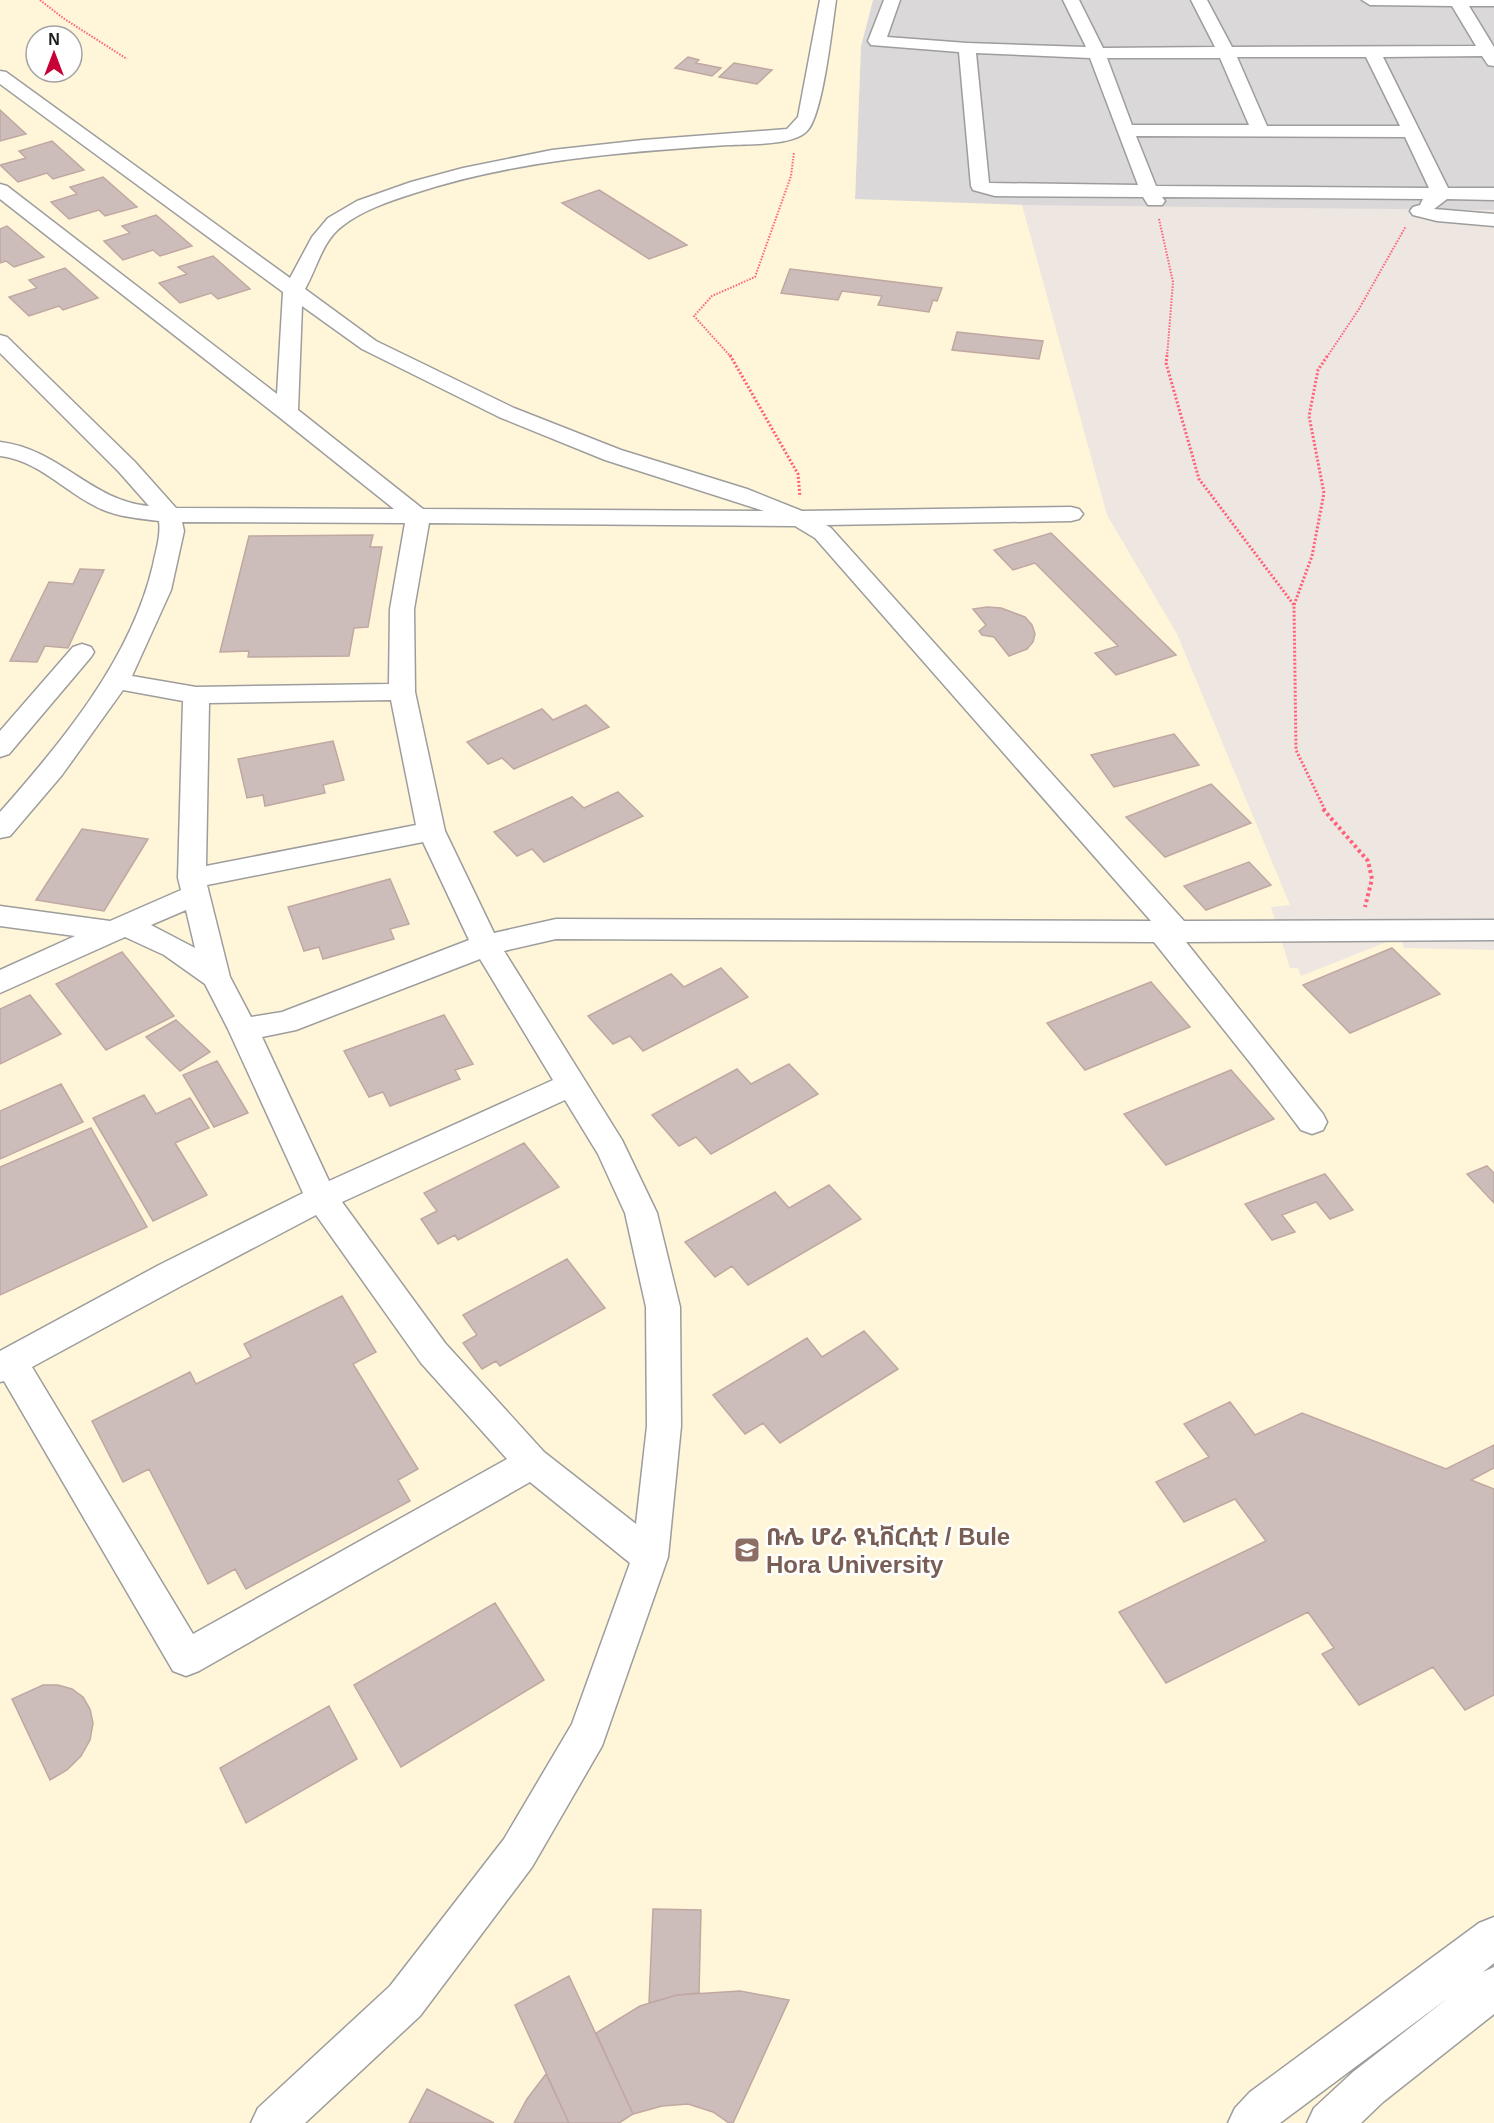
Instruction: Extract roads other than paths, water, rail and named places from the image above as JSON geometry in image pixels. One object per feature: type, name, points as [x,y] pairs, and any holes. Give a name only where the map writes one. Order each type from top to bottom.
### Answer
[{"type":"street","points":[[287,411],[293,291],[304,276],[319,238],[334,223],[364,207],[439,179],[501,163],[578,151],[796,133],[803,127],[807,117],[828,0]]},
{"type":"street","points":[[892,0],[877,41],[967,48],[1097,53],[1372,52],[1491,56]]},
{"type":"street","points":[[1084,0],[1070,0],[1097,53],[1140,172],[1153,196]]},
{"type":"street","points":[[1199,0],[1226,52],[1260,131]]},
{"type":"street","points":[[1370,0],[1494,1]]},
{"type":"street","points":[[1457,0],[1491,56]]},
{"type":"street","points":[[967,48],[980,186],[995,190],[1153,196],[1494,194]]},
{"type":"street","points":[[1372,52],[1442,194]]},
{"type":"street","points":[[0,76],[369,345],[432,379],[517,417],[649,467],[747,496],[802,518],[823,533],[1169,931],[1312,1122]]},
{"type":"street","points":[[1125,130],[1411,132]]},
{"type":"street","points":[[0,190],[287,411],[418,517]]},
{"type":"street","points":[[1442,194],[1420,211],[1437,215],[1494,219]]},
{"type":"street","points":[[0,341],[127,467],[170,515],[172,531],[159,590],[117,681],[53,769],[0,829]]},
{"type":"street","points":[[0,449],[26,455],[115,507],[170,515],[802,518],[1071,514]]},
{"type":"street","points":[[273,2123],[405,2001],[518,1853],[588,1733],[650,1557],[664,1426],[663,1308],[641,1213],[611,1149],[486,945],[431,831],[402,692],[402,609],[418,517]]},
{"type":"street","points":[[0,747],[82,652]]},
{"type":"street","points":[[117,681],[196,695],[402,692]]},
{"type":"street","points":[[196,695],[193,887],[216,977],[243,1029],[321,1198],[433,1353],[532,1463],[650,1557]]},
{"type":"street","points":[[0,982],[118,928],[193,887],[431,831]]},
{"type":"street","points":[[0,916],[118,928],[174,948],[216,977]]},
{"type":"street","points":[[243,1029],[286,1022],[486,945],[556,929],[1494,930]]},
{"type":"street","points":[[532,1463],[186,1658],[5,1365],[171,1275],[321,1198],[572,1084]]},
{"type":"street","points":[[1250,2123],[1265,2107],[1494,1938]]},
{"type":"street","points":[[1329,2123],[1368,2087],[1494,1988]]},
{"type":"place","name":"ቡሌ ሆራ ዩኒቨርሲቲ / Bule Hora University","points":[[747,1550]]}]
